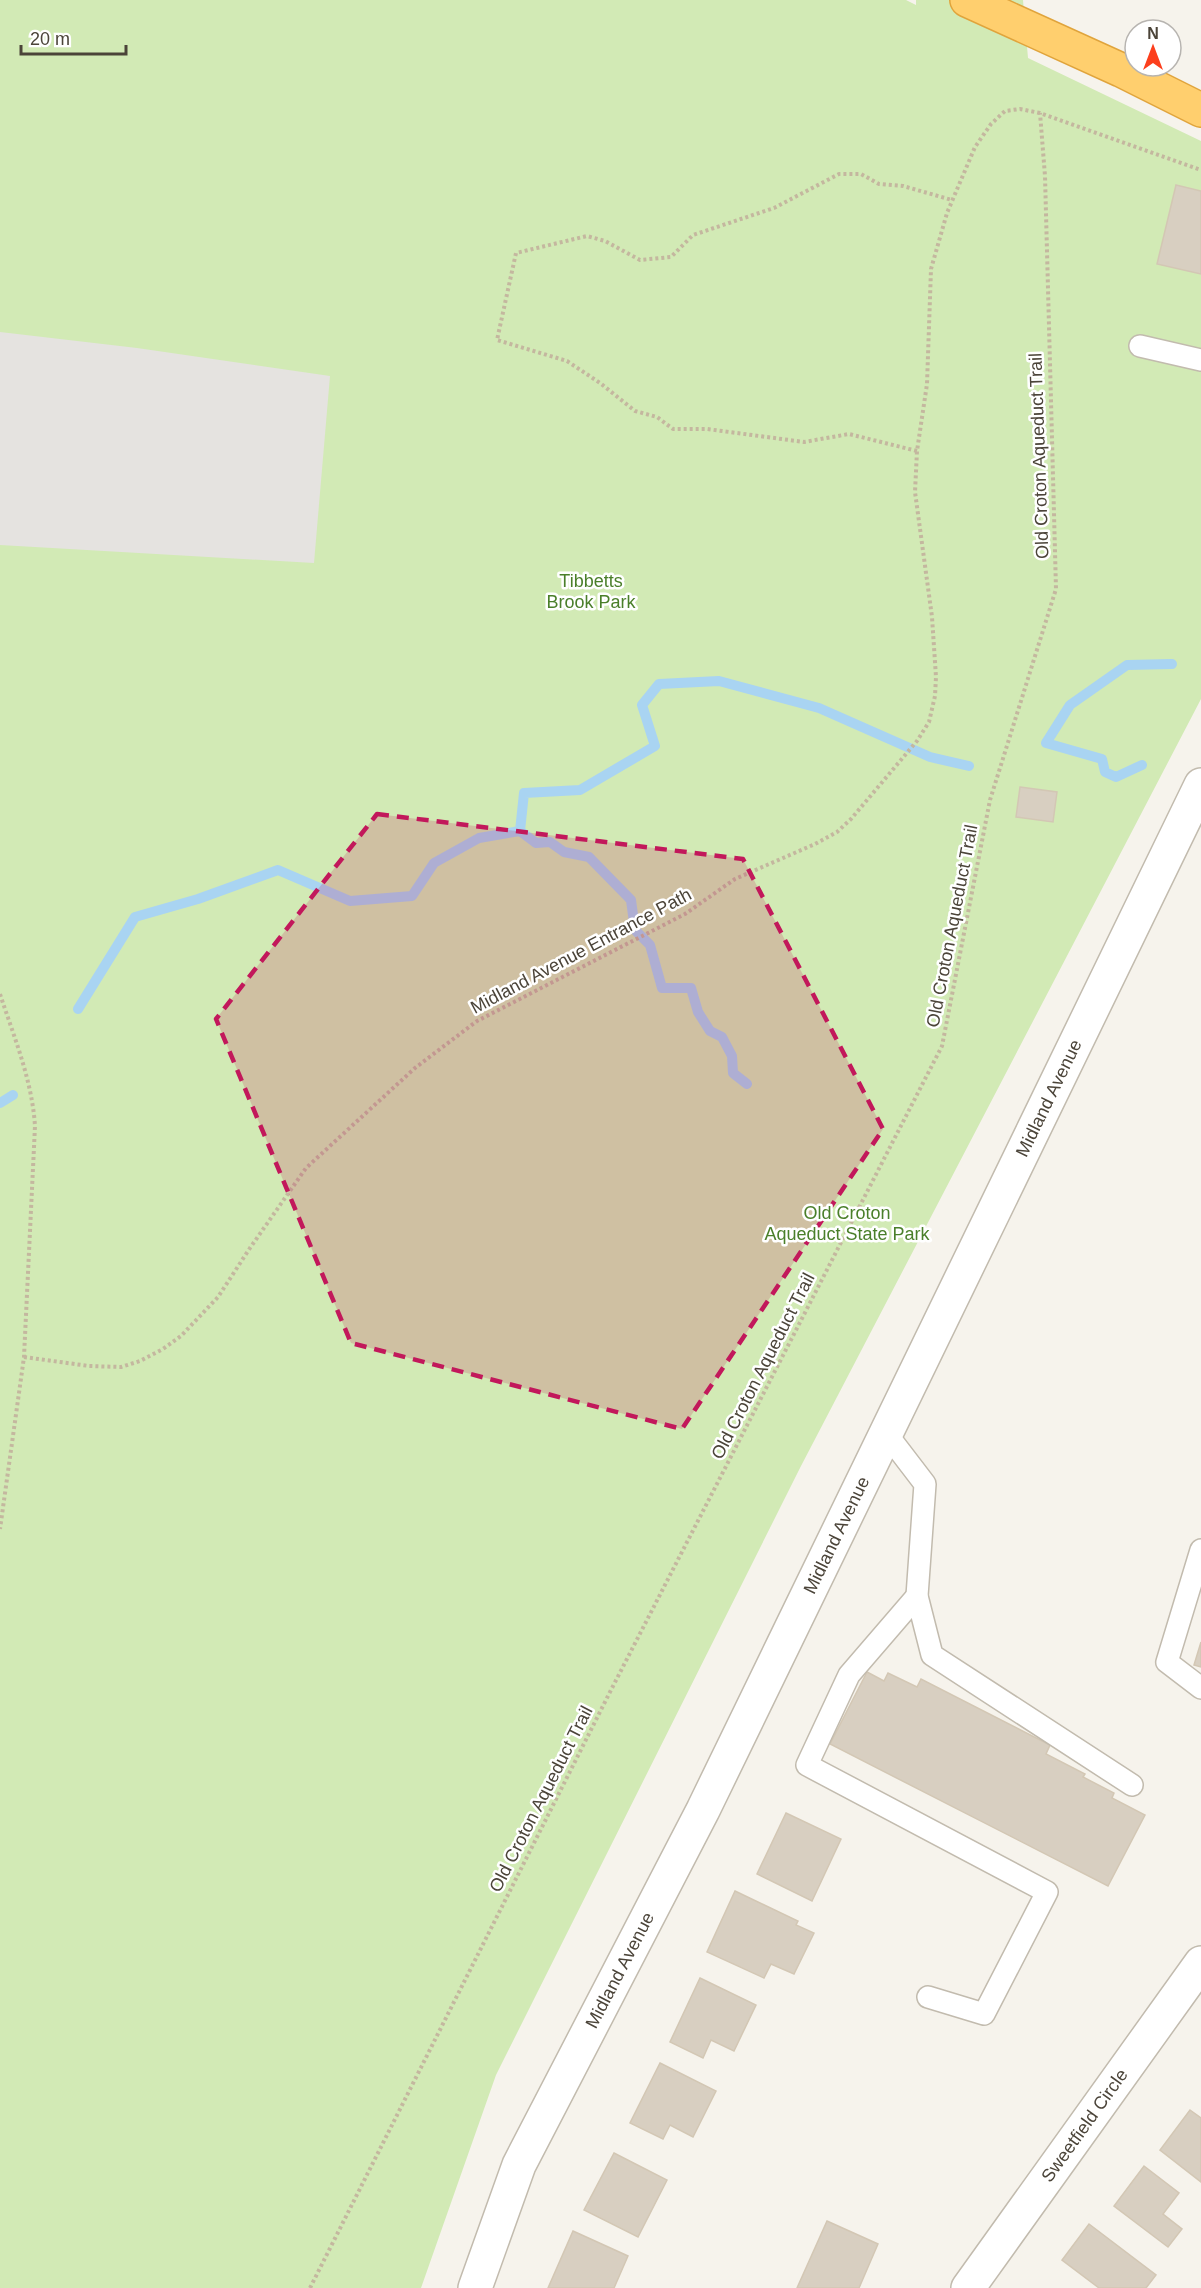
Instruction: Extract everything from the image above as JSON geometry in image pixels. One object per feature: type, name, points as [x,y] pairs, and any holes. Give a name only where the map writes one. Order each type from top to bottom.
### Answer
[{"type":"highway","points":[[968,0],[1201,110]]},
{"type":"street","name":"Midland Avenue","points":[[475,2288],[519,2165],[703,1810],[1201,785]]},
{"type":"street","name":"Sweetfield Circle","points":[[968,2288],[1201,1963]]},
{"type":"lane","points":[[1140,346],[1201,360]]},
{"type":"lane","points":[[886,1433],[925,1484],[917,1596],[932,1655],[1132,1785]]},
{"type":"lane","points":[[1201,1550],[1167,1662],[1201,1688]]},
{"type":"lane","points":[[917,1596],[849,1675],[807,1765],[1047,1892],[984,2014],[928,1997]]},
{"type":"path","name":"Midland Avenue Entrance Path","points":[[24,1357],[89,1366],[121,1367],[140,1361],[163,1349],[181,1336],[218,1297],[306,1168],[415,1068],[477,1021],[685,914],[735,879],[837,832],[850,819],[917,741],[929,722],[935,696],[932,617],[915,492],[917,451],[927,384],[931,269],[952,200],[975,147],[991,124],[1005,111],[1020,109],[1040,113],[1201,170]]},
{"type":"path","name":"Old Croton Aqueduct Trail","points":[[310,2288],[611,1690],[942,1046],[990,800],[1056,589],[1045,176],[1040,113]]},
{"type":"path","points":[[917,451],[849,434],[804,442],[708,429],[673,429],[657,417],[635,411],[600,383],[567,361],[496,340],[516,253],[587,236],[605,241],[640,260],[671,257],[693,235],[774,207],[838,174],[861,174],[879,184],[903,186],[952,200]]},
{"type":"path","points":[[0,994],[25,1068],[34,1106],[35,1146],[24,1357],[0,1528]]},
{"type":"highlighted area","points":[[377,814],[743,859],[883,1129],[682,1429],[351,1343],[216,1019]]},
{"type":"green space","name":"Tibbetts Brook Park","points":[[0,0],[906,0],[916,5],[916,0],[1023,0],[1028,58],[1201,141],[1201,699],[801,1466],[496,2075],[421,2288],[0,2288]]},
{"type":"shaded area","points":[[0,332],[137,348],[330,376],[314,563],[0,545]]},
{"type":"building","points":[[1176,185],[1201,191],[1201,274],[1157,264]]},
{"type":"building","points":[[1020,787],[1057,792],[1053,822],[1016,817]]},
{"type":"building","points":[[1201,1642],[1201,1667],[1194,1665]]},
{"type":"building","points":[[867,1672],[884,1681],[888,1673],[917,1687],[921,1679],[1050,1745],[1046,1754],[1085,1774],[1083,1777],[1114,1793],[1112,1798],[1145,1815],[1108,1886],[830,1744]]},
{"type":"building","points":[[786,1813],[841,1839],[812,1901],[757,1874]]},
{"type":"building","points":[[735,1891],[798,1921],[796,1925],[814,1933],[794,1974],[771,1964],[764,1978],[707,1952]]},
{"type":"building","points":[[700,1978],[756,2005],[734,2051],[711,2040],[703,2058],[670,2042]]},
{"type":"building","points":[[660,2063],[716,2091],[693,2137],[670,2125],[663,2139],[630,2123]]},
{"type":"building","points":[[1190,2110],[1201,2118],[1201,2182],[1160,2150]]},
{"type":"building","points":[[614,2153],[667,2180],[638,2237],[584,2210]]},
{"type":"building","points":[[1144,2166],[1179,2193],[1163,2214],[1182,2229],[1168,2247],[1114,2206]]},
{"type":"building","points":[[827,2221],[878,2244],[859,2288],[797,2288]]},
{"type":"building","points":[[1089,2224],[1156,2275],[1146,2288],[1099,2288],[1062,2260]]},
{"type":"building","points":[[573,2231],[628,2256],[614,2288],[548,2288]]},
{"type":"waterway","points":[[1142,765],[1116,777],[1105,772],[1102,759],[1046,743],[1070,705],[1127,665],[1172,664]]},
{"type":"waterway","points":[[78,1009],[135,917],[198,899],[278,870],[350,901],[412,896],[434,863],[479,838],[520,831],[524,793],[580,790],[655,746],[642,705],[659,684],[719,681],[819,708],[930,757],[969,766]]},
{"type":"waterway","points":[[520,831],[536,843],[550,842],[564,852],[589,857],[631,900],[635,930],[650,945],[662,988],[691,988],[698,1012],[710,1031],[722,1037],[732,1056],[733,1073],[747,1084]]},
{"type":"waterway","points":[[0,1103],[13,1095]]},
{"type":"park label","name":"Old Croton Aqueduct State Park","points":[[847,1223]]}]
